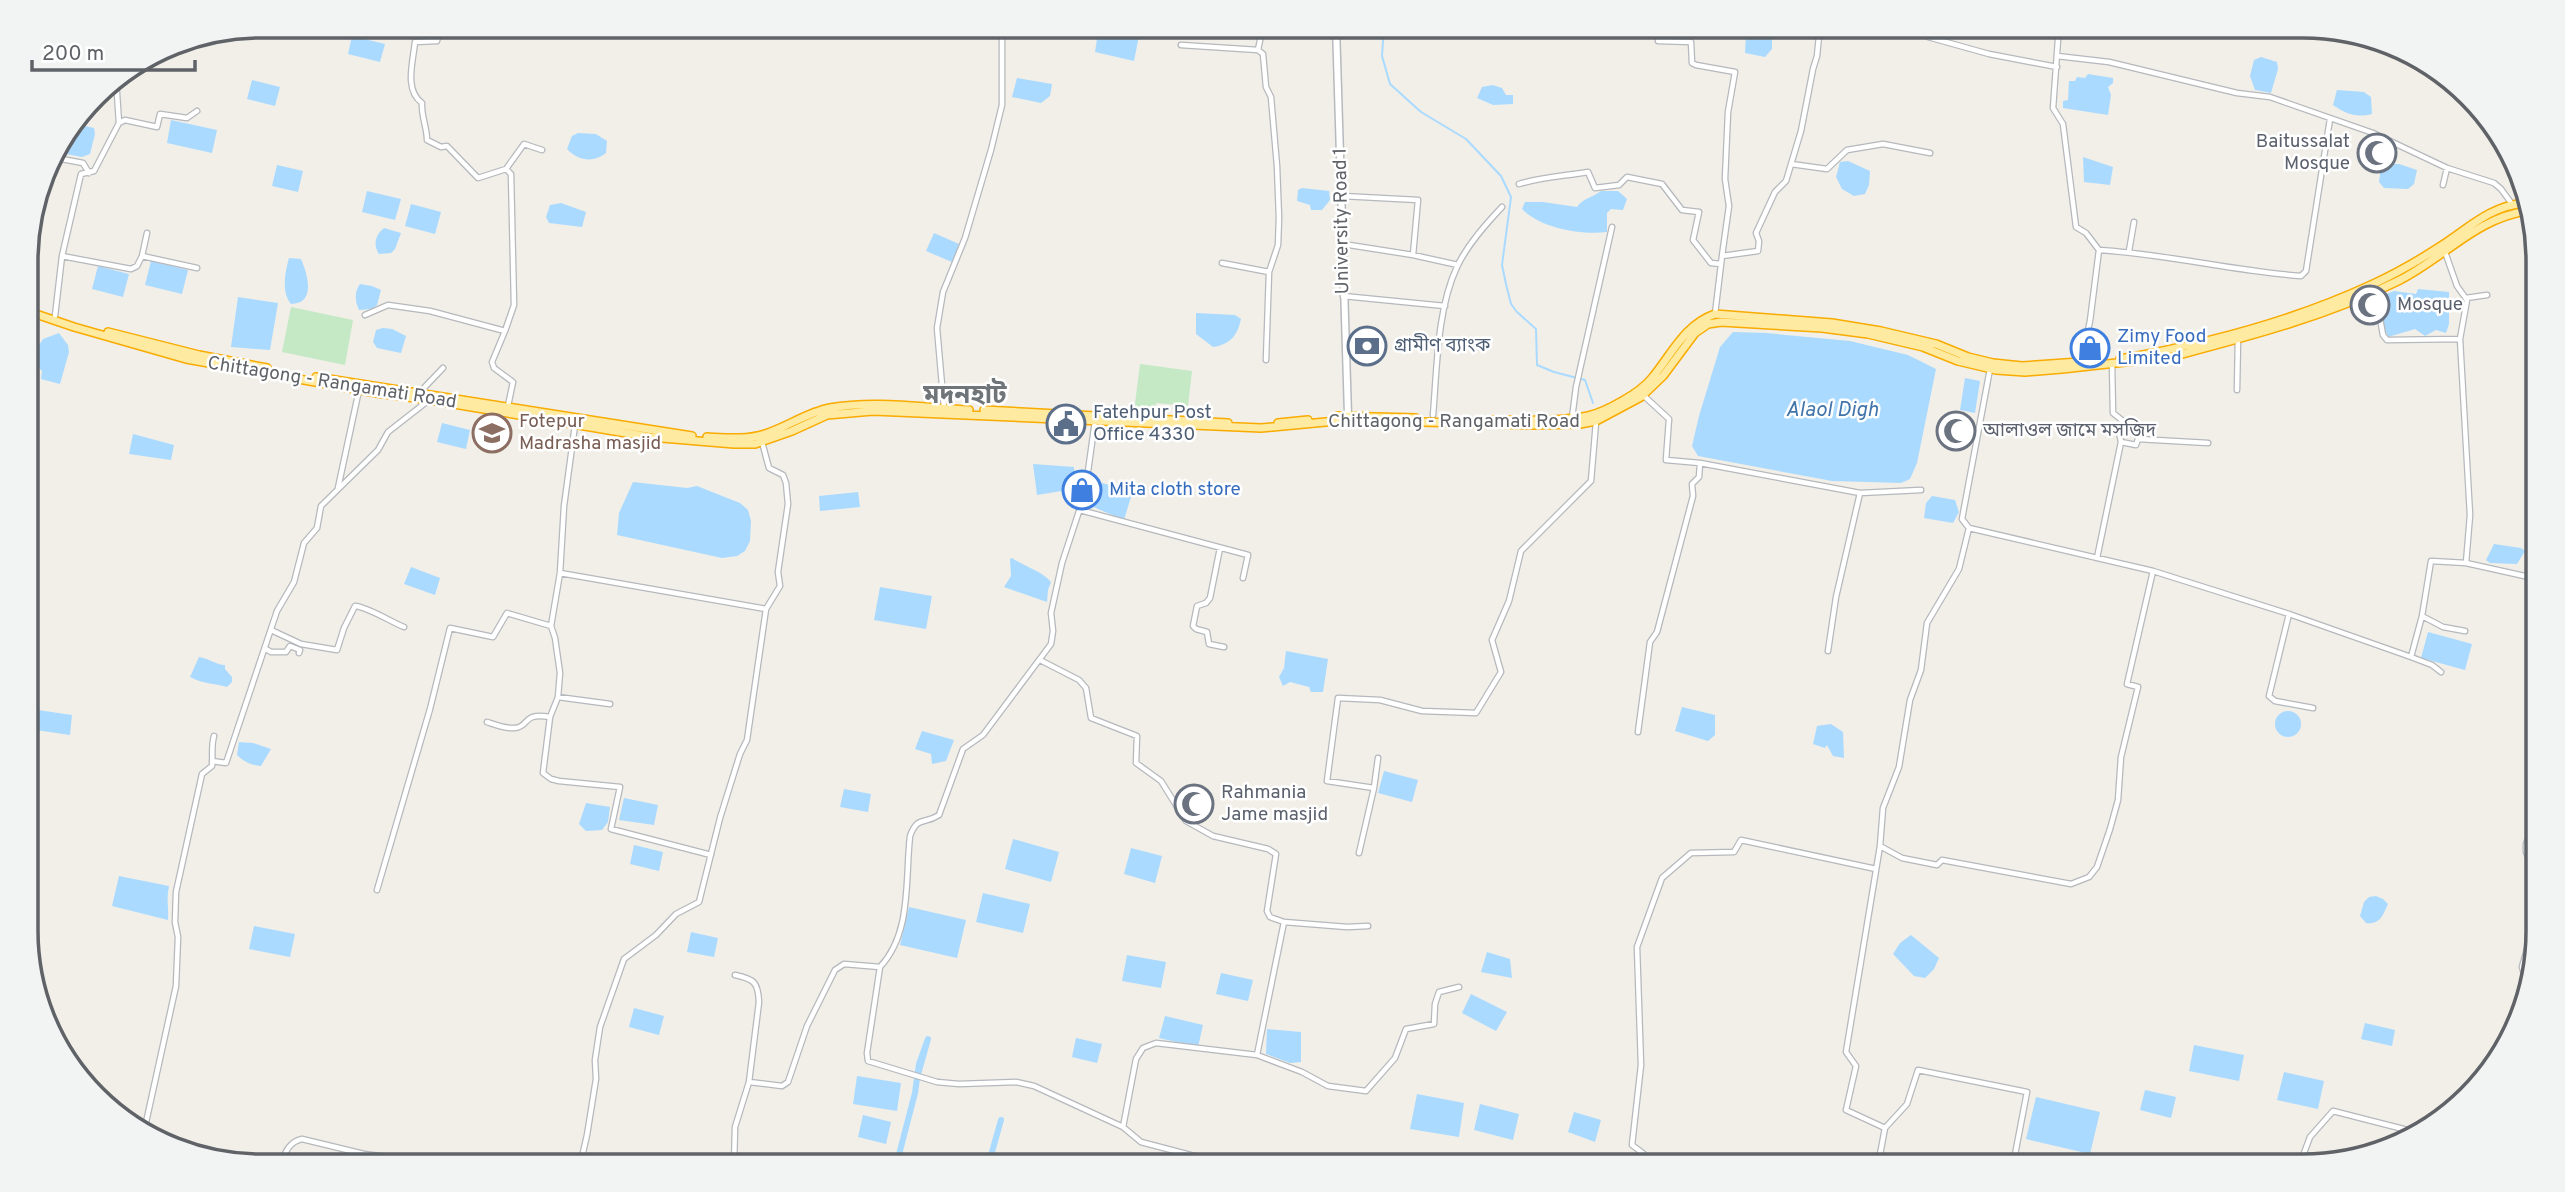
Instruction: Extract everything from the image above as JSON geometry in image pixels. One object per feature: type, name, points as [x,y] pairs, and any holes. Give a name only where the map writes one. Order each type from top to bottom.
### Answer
[{"type":"highway","points":[[1715,314],[1819,322],[1881,331],[1936,344],[1968,358],[1993,363],[2022,366],[2111,361],[2182,349],[2319,308],[2407,267],[2482,216],[2519,203]]},
{"type":"highway","name":"Chittagong - Rangamati Road","points":[[39,314],[74,327],[187,359],[650,437],[734,444],[762,442],[827,415],[842,413],[906,412],[1261,428],[1347,420],[1531,425],[1597,421],[1643,396],[1663,376],[1695,333],[1711,323],[1822,328],[1868,334],[1923,347],[1990,369],[2025,372],[2171,357],[2315,317],[2402,279],[2493,219],[2521,213]]},
{"type":"highway","name":"Chittagong - Rangamati Road","points":[[39,312],[83,326],[199,355],[418,394],[621,426],[689,436],[736,439],[766,433],[827,408],[877,405],[1259,425],[1348,415],[1494,420],[1590,416],[1637,392],[1650,381],[1688,331],[1700,319],[1715,314]]},
{"type":"main road","name":"University Road 1","points":[[1336,39],[1348,415]]},
{"type":"street","points":[[437,39],[415,42],[411,84],[414,98],[422,103],[421,115],[426,124],[427,140],[442,147],[447,146],[478,178],[506,169],[524,144],[542,150]]},
{"type":"street","points":[[944,408],[937,328],[943,292],[965,238],[1002,105],[1002,39]]},
{"type":"street","points":[[1258,50],[1260,39]]},
{"type":"street","points":[[1722,256],[1758,251],[1756,233],[1775,192],[1786,181],[1806,112],[1819,39]]},
{"type":"street","points":[[1935,39],[1989,54],[2057,67]]},
{"type":"street","points":[[2058,39],[2053,108],[2063,124],[2076,227],[2086,233],[2099,250],[2090,321],[2080,362]]},
{"type":"street","points":[[1658,41],[1691,42],[1692,63],[1734,72],[1727,112],[1725,180],[1729,206],[1715,314]]},
{"type":"street","points":[[1181,45],[1258,50],[1263,54],[1266,87],[1271,97],[1278,166],[1278,245],[1269,272],[1266,360]]},
{"type":"street","points":[[2057,56],[2109,62],[2237,93],[2270,97],[2373,133],[2447,168],[2494,183],[2512,204]]},
{"type":"street","points":[[55,316],[62,256],[81,174],[94,172],[119,123],[118,91]]},
{"type":"street","points":[[119,123],[125,120],[158,127],[160,114],[187,118],[197,111]]},
{"type":"street","points":[[2099,250],[2129,251],[2265,273],[2301,276],[2306,271],[2330,119]]},
{"type":"street","points":[[1791,164],[1827,169],[1847,149],[1883,144],[1930,153]]},
{"type":"street","points":[[63,159],[83,163],[89,173]]},
{"type":"street","points":[[2443,185],[2447,168]]},
{"type":"street","points":[[506,169],[511,174],[514,304],[492,362],[494,368],[513,383],[508,407]]},
{"type":"street","points":[[1519,184],[1544,176],[1588,172],[1595,188],[1619,184],[1626,177],[1662,184],[1682,210],[1699,211],[1693,240],[1711,263],[1721,264]]},
{"type":"street","points":[[1342,195],[1418,200],[1413,255]]},
{"type":"street","points":[[1433,415],[1446,295],[1458,265],[1485,226],[1503,207]]},
{"type":"street","points":[[2129,251],[2134,222]]},
{"type":"street","points":[[1572,418],[1576,387],[1612,227]]},
{"type":"street","points":[[62,256],[131,269],[137,266],[142,256],[147,233]]},
{"type":"street","points":[[1343,244],[1458,265]]},
{"type":"street","points":[[2445,252],[2457,285],[2466,298],[2460,339],[2470,515],[2466,563]]},
{"type":"street","points":[[142,256],[197,268]]},
{"type":"street","points":[[1222,262],[1269,272]]},
{"type":"street","points":[[2375,291],[2383,335],[2387,340],[2460,339]]},
{"type":"street","points":[[2466,298],[2487,295]]},
{"type":"street","points":[[1343,296],[1445,306]]},
{"type":"street","points":[[365,315],[388,305],[430,311],[505,331]]},
{"type":"street","points":[[2237,390],[2238,339]]},
{"type":"street","points":[[2097,558],[2123,421],[2113,413],[2112,364]]},
{"type":"street","points":[[418,394],[443,368]]},
{"type":"street","points":[[1990,369],[1962,519],[1969,528],[2153,571],[2412,657],[2441,672]]},
{"type":"street","points":[[338,490],[359,390]]},
{"type":"street","points":[[1643,396],[1669,419],[1667,460],[1700,463],[1860,492],[1921,490]]},
{"type":"street","points":[[212,761],[226,763],[277,611],[294,582],[304,543],[317,528],[321,506],[378,450],[388,432],[430,400]]},
{"type":"street","points":[[1095,421],[1092,458],[1054,601],[1051,644],[983,735],[963,749],[939,815],[934,819],[919,820],[914,826],[908,847],[904,920],[894,949],[880,967],[867,1053],[868,1061],[937,1082],[1016,1082],[1034,1086],[1123,1127],[1141,1142],[1186,1154]]},
{"type":"street","points":[[1374,788],[1327,781],[1338,698],[1380,700],[1422,711],[1476,713],[1502,671],[1492,640],[1509,601],[1521,551],[1591,481],[1597,421]]},
{"type":"street","points":[[575,424],[564,506],[560,573],[551,626],[560,673],[558,697],[550,717],[543,774],[559,781],[620,787],[611,829],[711,855]]},
{"type":"street","points":[[2121,442],[2136,445],[2138,439],[2208,443]]},
{"type":"street","points":[[583,1154],[596,1079],[595,1060],[600,1027],[624,959],[656,935],[676,914],[699,902],[740,754],[747,740],[766,609],[780,586],[778,572],[788,493],[783,475],[769,468],[762,442]]},
{"type":"street","points":[[1638,732],[1650,642],[1657,632],[1692,496],[1692,484],[1699,477],[1700,463]]},
{"type":"street","points":[[1828,651],[1836,597],[1860,492]]},
{"type":"street","points":[[1080,510],[1248,555],[1243,578]]},
{"type":"street","points":[[1885,1128],[1846,1110],[1856,1066],[1846,1052],[1880,846],[1883,808],[1899,767],[1910,700],[1921,670],[1927,624],[1959,569],[1969,528]]},
{"type":"street","points":[[1220,548],[1209,598],[1206,603],[1197,606],[1193,626],[1207,632],[1209,644],[1224,647]]},
{"type":"street","points":[[2412,657],[2431,561],[2466,563],[2526,576]]},
{"type":"street","points":[[1880,846],[1902,858],[1937,865],[1942,860],[2071,884],[2089,877],[2096,867],[2118,800],[2121,757],[2138,687],[2127,684],[2153,571]]},
{"type":"street","points":[[560,573],[766,609]]},
{"type":"street","points":[[271,630],[301,644],[337,650],[355,606],[363,607],[373,615],[404,627]]},
{"type":"street","points":[[377,890],[430,709],[450,628],[493,637],[508,613],[551,626]]},
{"type":"street","points":[[2289,614],[2269,696],[2275,701],[2313,708]]},
{"type":"street","points":[[2422,616],[2443,627],[2465,631]]},
{"type":"street","points":[[266,649],[282,654],[290,646],[300,650],[299,653]]},
{"type":"street","points":[[1040,660],[1079,680],[1086,688],[1091,718],[1137,736],[1136,763],[1161,781],[1186,821],[1213,836],[1273,851],[1277,859],[1267,911],[1270,917],[1284,922],[1347,928],[1368,926]]},
{"type":"street","points":[[558,697],[610,704]]},
{"type":"street","points":[[487,722],[516,728],[522,726],[529,717],[550,717]]},
{"type":"street","points":[[146,1121],[176,986],[176,892],[202,774],[212,766],[211,747],[214,736]]},
{"type":"street","points":[[1359,853],[1378,758]]},
{"type":"street","points":[[1643,1153],[1632,1145],[1641,1065],[1636,947],[1662,878],[1691,853],[1734,852],[1741,840],[1876,869]]},
{"type":"street","points":[[1257,1055],[1284,922]]},
{"type":"street","points":[[749,1082],[782,1086],[788,1082],[807,1026],[835,970],[844,964],[880,967]]},
{"type":"street","points":[[735,975],[756,981],[759,1002],[749,1082],[736,1126],[735,1154]]},
{"type":"street","points":[[1123,1127],[1136,1059],[1143,1048],[1156,1043],[1257,1055],[1302,1072],[1328,1086],[1366,1091],[1395,1058],[1406,1029],[1434,1024],[1439,992],[1459,987]]},
{"type":"street","points":[[1880,1153],[1885,1128],[1907,1104],[1918,1070],[2027,1092],[2015,1153]]},
{"type":"street","points":[[2304,1153],[2310,1137],[2333,1111],[2404,1129]]},
{"type":"street","points":[[285,1154],[289,1145],[302,1139],[364,1154]]},
{"type":"green space","points":[[291,307],[353,320],[345,365],[282,352]]},
{"type":"green space","points":[[1140,364],[1192,371],[1188,406],[1156,403],[1154,415],[1134,412]]},
{"type":"water","points":[[351,39],[385,44],[380,62],[348,54]]},
{"type":"water","points":[[1097,39],[1138,39],[1134,61],[1095,52]]},
{"type":"water","points":[[1746,39],[1772,39],[1772,49],[1765,57],[1745,53]]},
{"type":"water","points":[[2261,57],[2277,62],[2278,69],[2271,93],[2255,90],[2250,76],[2254,60]]},
{"type":"water","points":[[2088,74],[2113,78],[2113,83],[2108,87],[2111,95],[2108,115],[2063,108],[2063,101],[2068,100],[2069,81],[2075,81],[2077,77],[2085,78]]},
{"type":"water","points":[[1017,78],[1052,84],[1050,96],[1041,103],[1012,97]]},
{"type":"water","points":[[252,80],[280,87],[275,106],[247,99]]},
{"type":"water","points":[[1493,85],[1502,88],[1506,95],[1513,95],[1513,104],[1493,105],[1477,98],[1482,87]]},
{"type":"water","points":[[2337,90],[2364,92],[2371,97],[2372,114],[2351,114],[2333,105]]},
{"type":"water","points":[[171,120],[217,130],[212,153],[167,143]]},
{"type":"water","points":[[85,126],[94,128],[90,154],[82,157],[66,154]]},
{"type":"water","points":[[578,133],[596,134],[607,141],[606,153],[591,159],[571,153],[567,149],[572,136]]},
{"type":"water","points":[[2083,157],[2113,167],[2110,185],[2084,182]]},
{"type":"water","points":[[1848,161],[1870,171],[1865,194],[1854,196],[1842,189],[1836,177],[1840,162]]},
{"type":"water","points":[[2399,164],[2417,170],[2414,184],[2408,189],[2384,188],[2379,182],[2381,167]]},
{"type":"water","points":[[277,165],[303,171],[298,192],[272,186]]},
{"type":"water","points":[[1302,188],[1329,191],[1330,200],[1322,210],[1311,210],[1310,205],[1297,201],[1298,190]]},
{"type":"water","points":[[367,191],[401,199],[395,220],[362,212]]},
{"type":"water","points":[[1601,191],[1618,191],[1627,199],[1623,210],[1611,209],[1607,213],[1607,232],[1562,229],[1530,216],[1522,209],[1525,202],[1577,207]]},
{"type":"water","points":[[561,203],[586,212],[582,227],[549,223],[546,217],[550,205]]},
{"type":"water","points":[[411,204],[441,212],[435,234],[405,226]]},
{"type":"water","points":[[384,228],[401,233],[391,253],[379,254],[376,240]]},
{"type":"water","points":[[934,233],[959,244],[952,262],[926,251]]},
{"type":"water","points":[[289,258],[301,259],[308,280],[307,294],[299,303],[291,304],[286,294],[285,276]]},
{"type":"water","points":[[151,261],[188,270],[182,294],[145,285]]},
{"type":"water","points":[[98,266],[129,274],[123,297],[92,289]]},
{"type":"water","points":[[360,284],[381,290],[377,305],[372,309],[359,310],[356,297]]},
{"type":"water","points":[[2418,289],[2449,292],[2449,324],[2446,333],[2436,330],[2425,336],[2415,329],[2388,337],[2382,321],[2387,294],[2394,291],[2416,294]]},
{"type":"water","points":[[238,297],[278,303],[270,350],[231,347]]},
{"type":"water","points":[[1196,313],[1235,315],[1241,319],[1232,338],[1213,347],[1196,334]]},
{"type":"water","points":[[383,328],[406,336],[401,353],[377,348],[373,342],[376,330]]},
{"type":"water","name":"Alaol Digh","points":[[1733,332],[1850,341],[1908,355],[1936,369],[1917,463],[1910,479],[1901,483],[1832,481],[1698,456],[1692,446],[1699,416],[1720,347]]},
{"type":"water","points":[[59,333],[68,345],[69,352],[60,384],[41,379],[39,345],[43,339]]},
{"type":"water","points":[[1965,378],[1980,381],[1975,413],[1960,410]]},
{"type":"water","points":[[442,423],[470,430],[466,449],[437,442]]},
{"type":"water","points":[[133,434],[174,445],[171,460],[129,454]]},
{"type":"water","points":[[1033,464],[1074,467],[1074,489],[1037,495]]},
{"type":"water","points":[[633,482],[687,488],[697,486],[740,503],[748,510],[751,521],[750,541],[745,551],[737,556],[722,558],[617,535],[619,513]]},
{"type":"water","points":[[1097,482],[1133,490],[1124,520],[1091,506],[1092,502],[1089,500]]},
{"type":"water","points":[[858,492],[860,507],[820,511],[819,496]]},
{"type":"water","points":[[1932,496],[1955,500],[1959,512],[1953,523],[1924,518],[1926,503]]},
{"type":"water","points":[[2494,544],[2525,551],[2517,564],[2490,563],[2486,560]]},
{"type":"water","points":[[1012,558],[1051,582],[1047,602],[1004,587],[1011,576]]},
{"type":"water","points":[[411,567],[440,578],[435,595],[404,584]]},
{"type":"water","points":[[880,587],[932,596],[926,629],[874,620]]},
{"type":"water","points":[[2428,632],[2472,644],[2465,670],[2421,658]]},
{"type":"water","points":[[1286,651],[1328,659],[1323,692],[1311,692],[1309,687],[1290,682],[1283,686],[1279,677],[1284,668]]},
{"type":"water","points":[[199,657],[225,665],[232,682],[227,687],[190,677]]},
{"type":"water","points":[[1682,707],[1715,715],[1715,735],[1708,741],[1675,731]]},
{"type":"water","points":[[39,710],[72,715],[70,735],[39,730]]},
{"type":"water","points":[[2288,711],[2297,715],[2301,724],[2297,733],[2288,737],[2279,733],[2275,724],[2279,715]]},
{"type":"water","points":[[1831,724],[1843,732],[1844,758],[1833,756],[1827,745],[1825,748],[1813,744],[1817,726]]},
{"type":"water","points":[[922,731],[954,740],[946,761],[932,764],[931,754],[915,749]]},
{"type":"water","points":[[239,742],[271,749],[261,766],[254,765],[237,755]]},
{"type":"water","points":[[1384,771],[1418,780],[1412,802],[1378,793]]},
{"type":"water","points":[[844,789],[871,794],[868,812],[840,807]]},
{"type":"water","points":[[624,798],[658,805],[654,825],[619,820]]},
{"type":"water","points":[[586,803],[610,807],[608,822],[602,830],[586,831],[579,824]]},
{"type":"water","points":[[1013,839],[1059,852],[1051,882],[1005,869]]},
{"type":"water","points":[[634,845],[663,852],[659,871],[630,864]]},
{"type":"water","points":[[1131,848],[1162,856],[1155,883],[1124,874]]},
{"type":"water","points":[[119,876],[169,886],[168,920],[112,906]]},
{"type":"water","points":[[983,893],[1030,904],[1023,933],[976,922]]},
{"type":"water","points":[[2376,896],[2388,904],[2378,921],[2366,923],[2360,916],[2364,902],[2369,897]]},
{"type":"water","points":[[909,907],[966,920],[957,958],[900,945]]},
{"type":"water","points":[[254,926],[295,934],[290,957],[249,949]]},
{"type":"water","points":[[691,932],[718,938],[714,957],[687,952]]},
{"type":"water","points":[[1911,935],[1939,958],[1934,969],[1925,978],[1914,976],[1893,954],[1900,943]]},
{"type":"water","points":[[1487,952],[1510,959],[1512,978],[1481,972]]},
{"type":"water","points":[[1127,955],[1166,962],[1161,988],[1122,981]]},
{"type":"water","points":[[1221,973],[1253,980],[1248,1001],[1216,994]]},
{"type":"water","points":[[1471,994],[1507,1012],[1496,1031],[1462,1013]]},
{"type":"water","points":[[634,1008],[664,1016],[659,1035],[629,1027]]},
{"type":"water","points":[[1165,1016],[1203,1025],[1198,1047],[1159,1038]]},
{"type":"water","points":[[2365,1023],[2395,1030],[2392,1046],[2361,1039]]},
{"type":"water","points":[[1267,1029],[1301,1032],[1301,1062],[1290,1063],[1266,1054]]},
{"type":"water","points":[[1076,1038],[1102,1044],[1097,1063],[1072,1057]]},
{"type":"water","points":[[2194,1045],[2244,1055],[2239,1081],[2189,1071]]},
{"type":"water","points":[[2284,1072],[2324,1081],[2318,1109],[2277,1100]]},
{"type":"water","points":[[857,1076],[901,1083],[897,1111],[853,1104]]},
{"type":"water","points":[[2145,1090],[2176,1097],[2171,1118],[2140,1110]]},
{"type":"water","points":[[1417,1094],[1464,1103],[1459,1137],[1410,1129]]},
{"type":"water","points":[[2036,1097],[2100,1112],[2090,1153],[2026,1139]]},
{"type":"water","points":[[1480,1104],[1519,1114],[1513,1140],[1474,1130]]},
{"type":"water","points":[[1574,1112],[1601,1120],[1595,1142],[1568,1132]]},
{"type":"water","points":[[863,1115],[891,1122],[886,1144],[858,1137]]},
{"type":"waterway","points":[[1383,39],[1382,56],[1390,84],[1421,112],[1466,139],[1501,176],[1511,197],[1502,265],[1511,304],[1536,329],[1537,365],[1585,380],[1593,403]]},
{"type":"waterway","points":[[928,1039],[917,1078],[919,1064],[928,1039]]},
{"type":"waterway","points":[[899,1154],[917,1078]]},
{"type":"waterway","points":[[991,1154],[1001,1120]]},
{"type":"place","name":"Baitussalat Mosque","points":[[2377,153]]},
{"type":"place","name":"Mosque","points":[[2370,305]]},
{"type":"place","name":"গ্রামীণ ব্যাংক","points":[[1367,346]]},
{"type":"place","name":"Zimy Food Limited","points":[[2090,348]]},
{"type":"place","name":"Fatehpur Post Office 4330","points":[[1066,424]]},
{"type":"place","name":"আলাওল জামে মসজিদ","points":[[1956,431]]},
{"type":"place","name":"Fotepur Madrasha masjid","points":[[492,433]]},
{"type":"place","name":"Mita cloth store","points":[[1082,490]]},
{"type":"place","name":"Rahmania Jame masjid","points":[[1194,804]]},
{"type":"district","name":"মদনহাট","points":[[965,396]]}]
